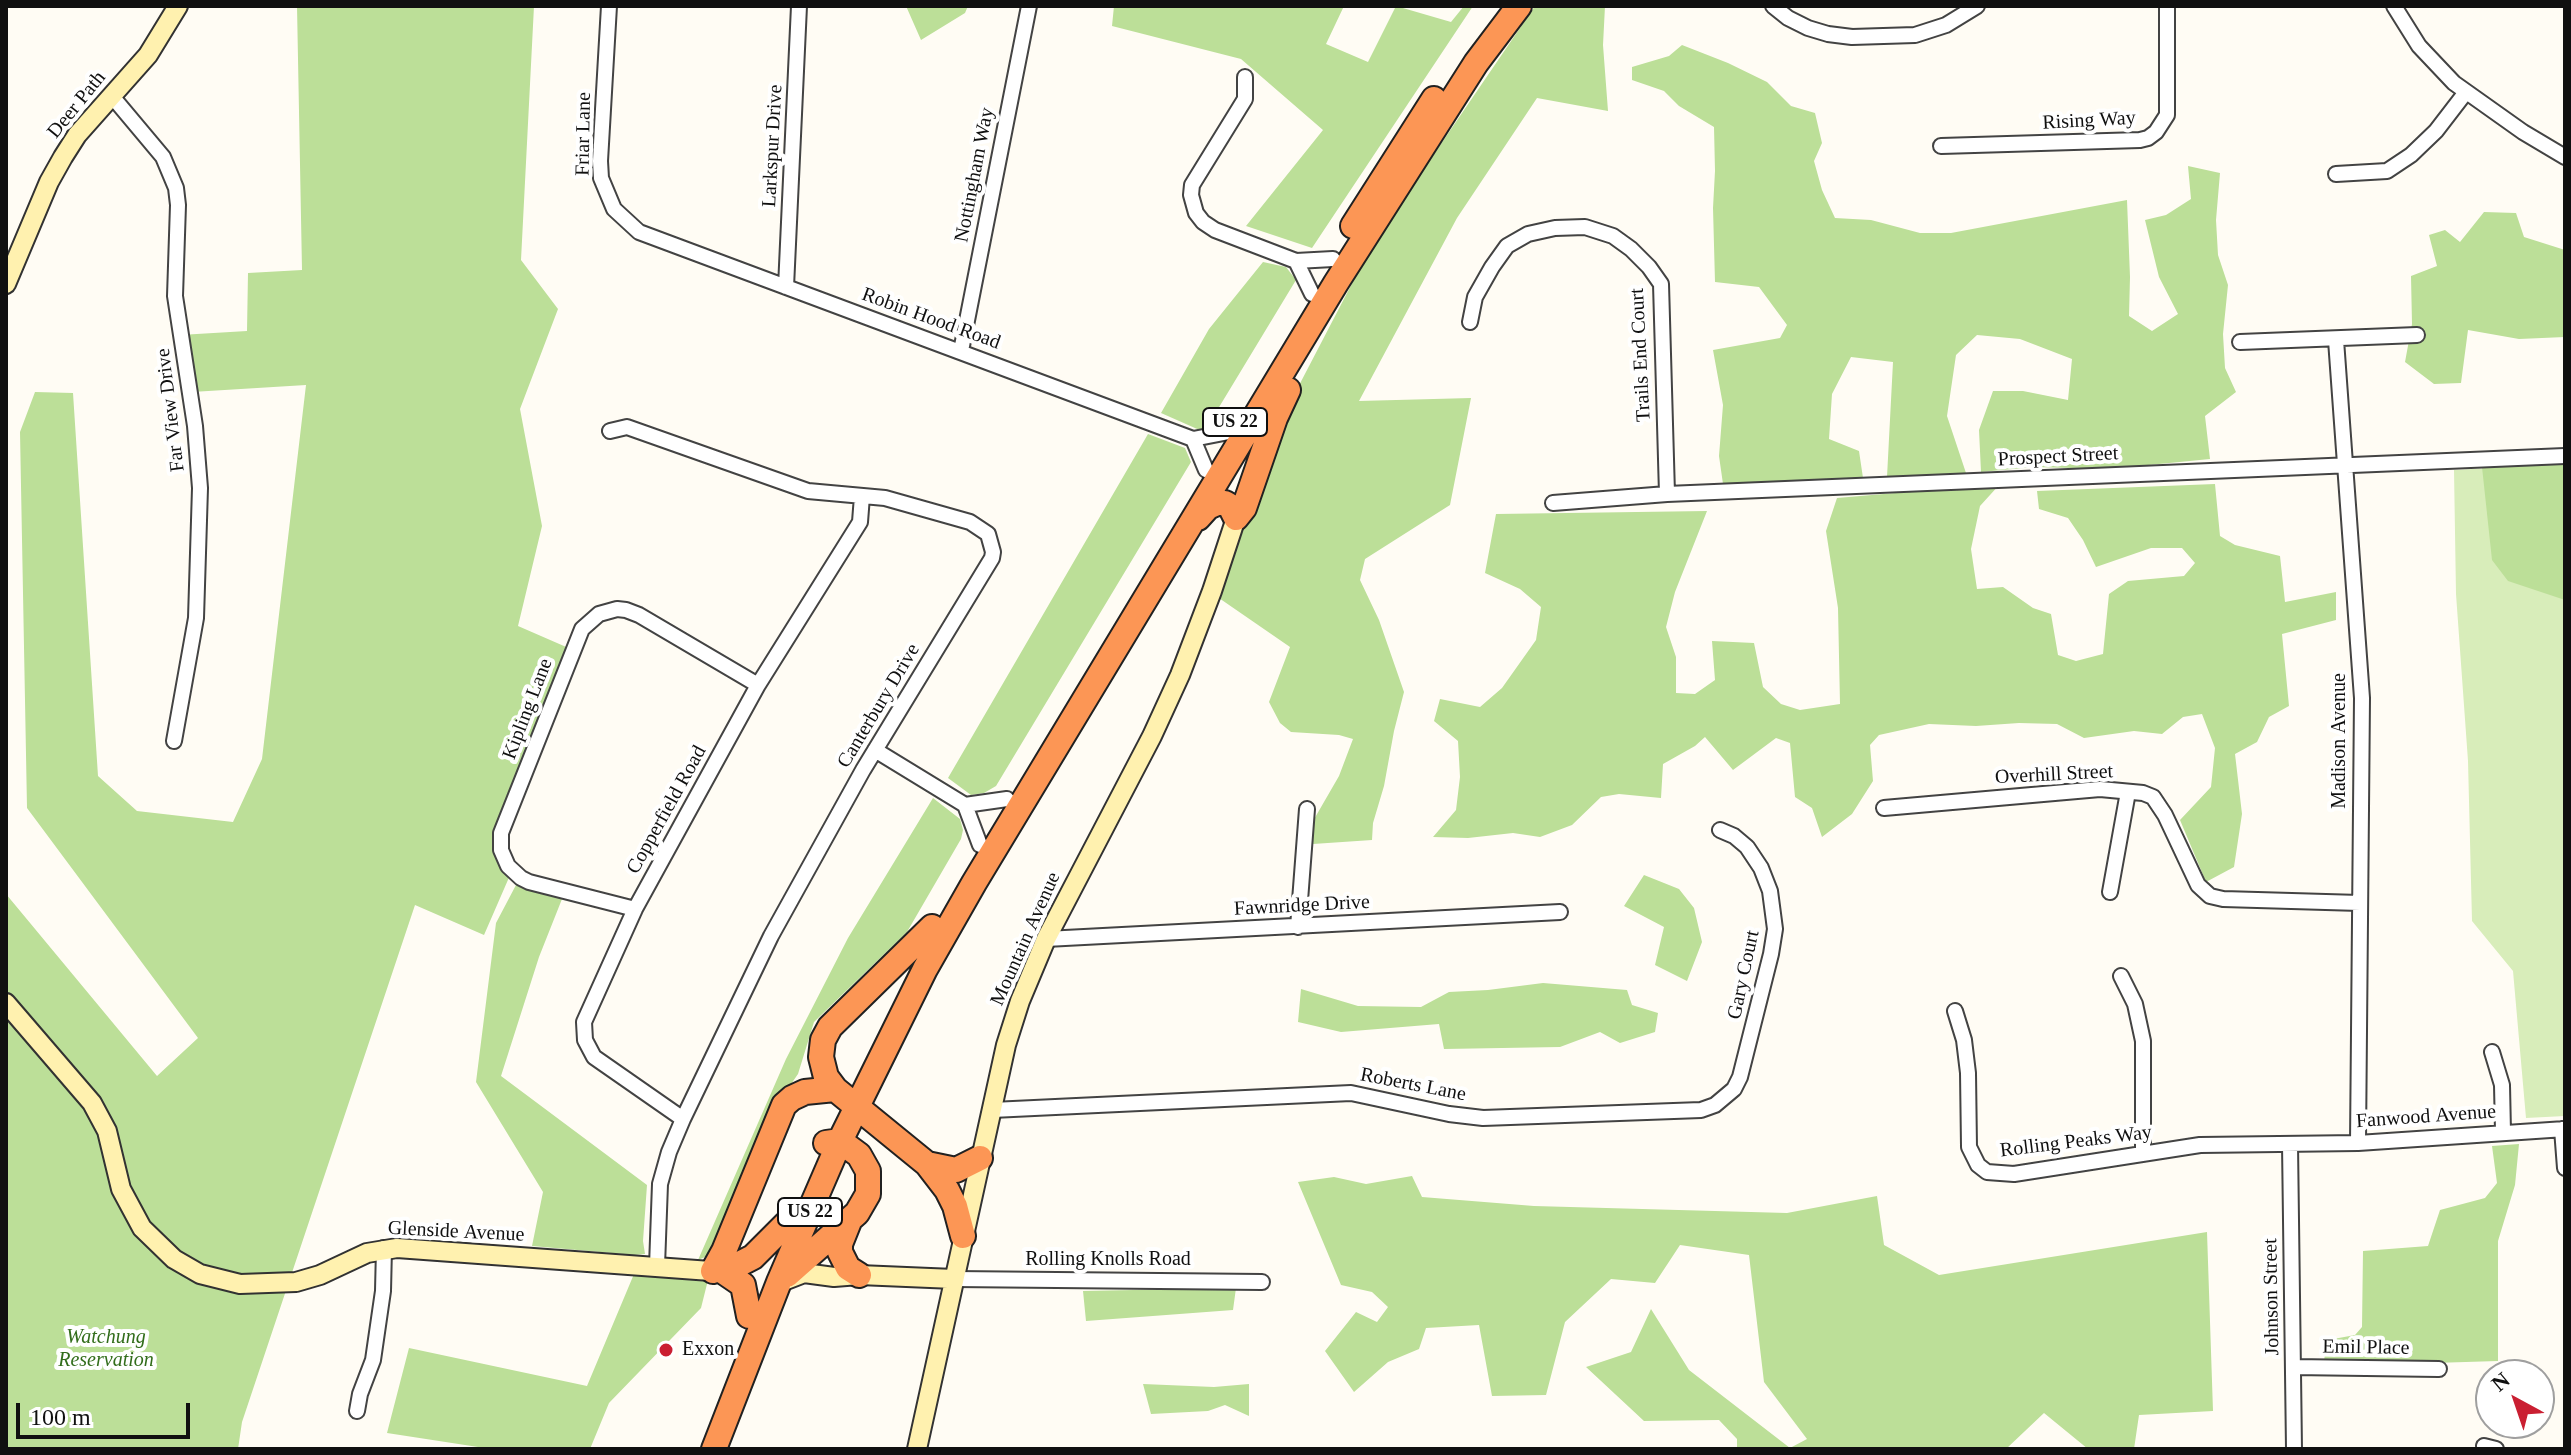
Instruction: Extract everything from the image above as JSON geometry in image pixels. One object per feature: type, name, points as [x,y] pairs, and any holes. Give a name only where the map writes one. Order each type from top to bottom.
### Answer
[{"type":"highway","name":"US 22","points":[[845,1096],[925,969],[1191,525],[1449,77],[1500,6]]},
{"type":"highway","name":"US 22","points":[[714,1449],[779,1282],[845,1096],[932,927],[1312,294],[1335,271],[1476,63],[1519,6]]},
{"type":"highway","points":[[1191,525],[1208,507],[1217,503],[1230,506],[1236,518],[1244,508],[1275,418],[1335,271]]},
{"type":"highway","points":[[932,927],[830,1027],[823,1040],[821,1057],[826,1077],[927,1164],[947,1190],[963,1236]]},
{"type":"highway","points":[[718,1271],[784,1105],[805,1092],[845,1096]]},
{"type":"highway","name":"US 22","points":[[698,1449],[786,1224],[829,1145]]},
{"type":"highway","points":[[779,1282],[851,1217],[868,1194],[868,1171],[854,1149],[829,1145]]},
{"type":"highway","points":[[927,1164],[956,1170],[980,1158]]},
{"type":"highway","points":[[851,1217],[840,1252],[848,1268],[859,1275]]},
{"type":"highway","points":[[718,1271],[740,1266],[786,1224]]},
{"type":"highway","points":[[718,1271],[743,1285],[749,1316]]},
{"type":"street","name":"Deer Path","points":[[6,284],[49,182],[63,157],[77,135],[148,55],[178,6]]},
{"type":"street","name":"Friar Lane","points":[[609,6],[601,178],[614,209],[625,222],[654,239]]},
{"type":"street","name":"Larkspur Drive","points":[[786,287],[799,6]]},
{"type":"street","name":"Nottingham Way","points":[[961,351],[1029,6]]},
{"type":"street","points":[[1773,6],[1808,28],[1852,37],[1915,35],[1946,25],[1977,6]]},
{"type":"street","name":"Rising Way","points":[[1941,146],[2148,138],[2163,124],[2167,115],[2167,6]]},
{"type":"street","points":[[2394,6],[2427,55],[2466,92],[2565,157]]},
{"type":"street","points":[[1245,77],[1245,99],[1192,185],[1196,213],[1215,230],[1296,261],[1335,271]]},
{"type":"street","points":[[2336,174],[2387,171],[2411,155],[2436,131],[2466,92]]},
{"type":"street","name":"Far View Drive","points":[[111,95],[163,157],[176,188],[178,205],[175,296],[192,400],[200,488],[196,618],[174,741]]},
{"type":"street","name":"Trails End Court","points":[[1470,322],[1475,297],[1492,267],[1507,246],[1528,234],[1555,228],[1585,227],[1613,236],[1631,249],[1661,284],[1667,494]]},
{"type":"street","name":"Robin Hood Road","points":[[654,239],[1193,439]]},
{"type":"street","points":[[1296,261],[1312,294]]},
{"type":"street","points":[[2243,342],[2417,335]]},
{"type":"street","name":"Madison Avenue","points":[[2336,340],[2362,698],[2358,1143]]},
{"type":"street","name":"Canterbury Drive","points":[[610,431],[627,427],[808,491],[910,503],[970,522],[988,534],[993,552],[875,750],[771,936],[683,1119],[660,1184],[657,1266]]},
{"type":"street","points":[[1206,470],[1193,439],[1229,432]]},
{"type":"street","name":"Prospect Street","points":[[1553,503],[1667,494],[2565,456]]},
{"type":"street","name":"Copperfield Road","points":[[683,1119],[594,1057],[585,1040],[584,1022],[635,909],[758,685],[860,522],[862,496]]},
{"type":"street","name":"Mountain Avenue","points":[[917,1449],[980,1158],[1006,1045],[1020,1001],[1046,939],[1146,748],[1180,675],[1236,518]]},
{"type":"street","name":"Kipling Lane","points":[[635,909],[529,882],[508,866],[501,850],[501,833],[582,629],[599,614],[626,610],[758,685]]},
{"type":"street","points":[[875,750],[965,805],[980,845]]},
{"type":"street","name":"Overhill Street","points":[[1884,808],[2100,789],[2143,793],[2153,797],[2165,815],[2198,885],[2210,896],[2360,903]]},
{"type":"street","points":[[2110,892],[2128,792]]},
{"type":"street","points":[[965,805],[1007,799]]},
{"type":"street","points":[[1298,927],[1307,809]]},
{"type":"street","name":"Gary Court","points":[[1720,830],[1734,836],[1755,857],[1766,879],[1775,916],[1774,942],[1745,1064],[1734,1089],[1727,1096]]},
{"type":"street","name":"Fawnridge Drive","points":[[1046,939],[1560,912]]},
{"type":"street","points":[[2121,976],[2135,1004],[2143,1041],[2143,1154]]},
{"type":"street","name":"Glenside Avenue","points":[[6,1003],[92,1103],[107,1131],[121,1189],[134,1216],[152,1240],[174,1259],[214,1279],[240,1284],[296,1282],[384,1248],[718,1271]]},
{"type":"street","name":"Rolling Peaks Way","points":[[1955,1011],[1964,1040],[1968,1073],[1969,1147],[1978,1165],[1987,1172],[2014,1174],[2200,1145],[2290,1144]]},
{"type":"street","points":[[2492,1052],[2502,1085],[2503,1132]]},
{"type":"street","name":"Roberts Lane","points":[[992,1110],[1351,1093],[1483,1118],[1701,1110],[1727,1096]]},
{"type":"street","points":[[2564,1129],[2565,1168]]},
{"type":"street","name":"Fanwood Avenue","points":[[2290,1144],[2358,1143],[2564,1129]]},
{"type":"street","name":"Johnson Street","points":[[2290,1144],[2294,1449]]},
{"type":"street","points":[[357,1411],[373,1360],[383,1291],[384,1248]]},
{"type":"street","points":[[779,1282],[804,1273],[834,1277],[859,1275],[954,1279]]},
{"type":"street","name":"Rolling Knolls Road","points":[[954,1279],[1262,1282]]},
{"type":"street","name":"Emil Place","points":[[2293,1367],[2439,1369]]},
{"type":"green space","name":"Watchung Reservation","points":[[297,6],[534,6],[521,260],[558,309],[520,409],[542,526],[518,626],[580,653],[503,835],[514,866],[484,935],[415,905],[242,1422],[238,1449],[6,1449],[6,894],[157,1076],[198,1038],[27,808],[20,432],[35,392],[73,393],[98,776],[137,811],[233,822],[262,759],[306,385],[192,392],[180,335],[247,331],[248,273],[302,270]]},
{"type":"green space","points":[[906,6],[968,6],[965,13],[921,40]]},
{"type":"green space","points":[[1114,6],[1344,6],[1326,44],[1368,62],[1396,6],[1451,22],[1464,6],[1473,6],[1312,248],[1246,226],[1323,130],[1241,59],[1112,26]]},
{"type":"green space","points":[[1535,6],[1605,6],[1603,45],[1608,111],[1537,98],[1457,218],[1359,401],[1471,398],[1450,505],[1365,559],[1360,580],[1379,620],[1404,692],[1373,823],[1372,840],[1313,844],[1313,821],[1339,776],[1353,739],[1339,735],[1291,732],[1280,723],[1269,702],[1290,647],[1216,596],[1281,420],[1372,245]]},
{"type":"green space","points":[[1682,45],[1767,82],[1791,106],[1815,113],[1822,143],[1814,161],[1822,190],[1835,218],[1871,220],[1920,233],[1951,233],[2127,200],[2129,316],[2152,331],[2178,314],[2159,277],[2145,220],[2166,215],[2191,199],[2188,166],[2220,173],[2216,220],[2218,255],[2228,285],[2223,334],[2225,368],[2236,392],[2205,416],[2210,459],[2108,469],[2034,467],[1981,472],[1979,430],[1993,391],[2023,391],[2068,400],[2072,359],[2020,339],[1977,335],[1956,355],[1947,416],[1966,473],[1887,477],[1893,362],[1851,357],[1832,394],[1829,439],[1859,451],[1863,478],[1723,484],[1719,456],[1723,405],[1713,350],[1780,338],[1787,325],[1759,287],[1715,282],[1714,127],[1679,106],[1664,91],[1632,80],[1632,67],[1669,56]]},
{"type":"green space","points":[[2484,212],[2516,213],[2524,237],[2565,250],[2565,337],[2519,339],[2468,330],[2461,383],[2434,384],[2405,362],[2412,324],[2411,276],[2437,266],[2429,235],[2445,230],[2460,242]]},
{"type":"green space","points":[[1263,262],[1286,267],[1296,280],[1204,432],[1161,413],[1209,329]]},
{"type":"green space","points":[[1148,434],[1185,448],[1191,462],[996,786],[984,793],[971,795],[948,778]]},
{"type":"green space","points":[[2565,464],[2565,1116],[2526,1118],[2513,971],[2472,921],[2468,761],[2456,594],[2454,470]]},
{"type":"green space","points":[[2565,464],[2565,600],[2508,581],[2492,560],[2482,467]]},
{"type":"green space","points":[[2000,484],[1980,506],[1971,549],[1977,589],[2003,587],[2033,608],[2051,614],[2058,655],[2076,661],[2103,654],[2109,594],[2128,581],[2184,576],[2195,563],[2182,548],[2151,548],[2096,567],[2068,518],[2039,509],[2037,491],[2215,484],[2220,536],[2235,545],[2280,556],[2285,602],[2336,592],[2336,620],[2282,634],[2289,706],[2269,717],[2257,742],[2235,754],[2242,814],[2234,867],[2206,882],[2180,820],[2211,787],[2215,748],[2202,714],[2183,717],[2162,734],[2134,731],[2084,738],[2057,724],[2019,723],[1976,726],[1929,724],[1879,735],[1870,745],[1873,781],[1852,814],[1822,837],[1812,808],[1795,797],[1790,743],[1776,738],[1733,770],[1705,737],[1663,764],[1661,798],[1619,794],[1601,797],[1572,825],[1540,837],[1513,833],[1468,838],[1433,837],[1456,810],[1460,777],[1458,741],[1434,721],[1440,699],[1480,707],[1502,688],[1536,640],[1541,607],[1520,589],[1485,573],[1496,514],[1707,511],[1675,592],[1666,627],[1676,657],[1676,693],[1695,694],[1715,680],[1712,641],[1754,643],[1763,687],[1781,704],[1800,710],[1840,704],[1838,608],[1826,531],[1837,498]]},
{"type":"green space","points":[[933,798],[960,819],[963,830],[961,839],[907,932],[814,1022],[798,1074],[778,1103],[710,1255],[698,1260],[786,1059],[848,938]]},
{"type":"green space","points":[[1644,875],[1679,889],[1694,908],[1702,942],[1687,981],[1655,965],[1664,927],[1624,906]]},
{"type":"green space","points":[[516,885],[562,899],[539,957],[501,1076],[647,1185],[645,1254],[532,1246],[543,1192],[476,1082],[496,923]]},
{"type":"green space","points":[[1543,983],[1627,990],[1632,1005],[1658,1013],[1655,1032],[1620,1043],[1600,1032],[1560,1047],[1444,1049],[1439,1024],[1341,1032],[1298,1022],[1301,989],[1358,1006],[1421,1007],[1449,992]]},
{"type":"green space","points":[[2519,1144],[2515,1185],[2498,1241],[2498,1359],[2433,1363],[2324,1360],[2328,1340],[2355,1335],[2362,1327],[2363,1251],[2428,1246],[2440,1210],[2485,1198],[2497,1183],[2492,1146]]},
{"type":"green space","points":[[1412,1176],[1422,1197],[1534,1206],[1787,1213],[1877,1196],[1884,1245],[1939,1275],[2207,1232],[2213,1411],[2139,1415],[2134,1449],[2088,1449],[2044,1413],[2006,1449],[1737,1449],[1737,1439],[1719,1420],[1644,1421],[1586,1367],[1631,1352],[1651,1309],[1689,1370],[1790,1448],[1807,1439],[1764,1382],[1749,1255],[1680,1245],[1655,1283],[1611,1279],[1565,1322],[1546,1395],[1492,1396],[1479,1325],[1426,1328],[1419,1349],[1388,1362],[1354,1392],[1325,1351],[1356,1312],[1377,1322],[1388,1307],[1372,1292],[1341,1285],[1298,1182],[1334,1177],[1366,1184]]},
{"type":"green space","points":[[634,1274],[708,1280],[701,1308],[609,1403],[590,1449],[491,1449],[387,1433],[409,1348],[587,1386]]},
{"type":"green space","points":[[1236,1288],[1233,1310],[1086,1321],[1083,1291]]},
{"type":"green space","points":[[1143,1384],[1214,1387],[1249,1384],[1249,1416],[1225,1405],[1208,1411],[1151,1414]]},
{"type":"place","name":"Exxon","points":[[666,1350]]}]
